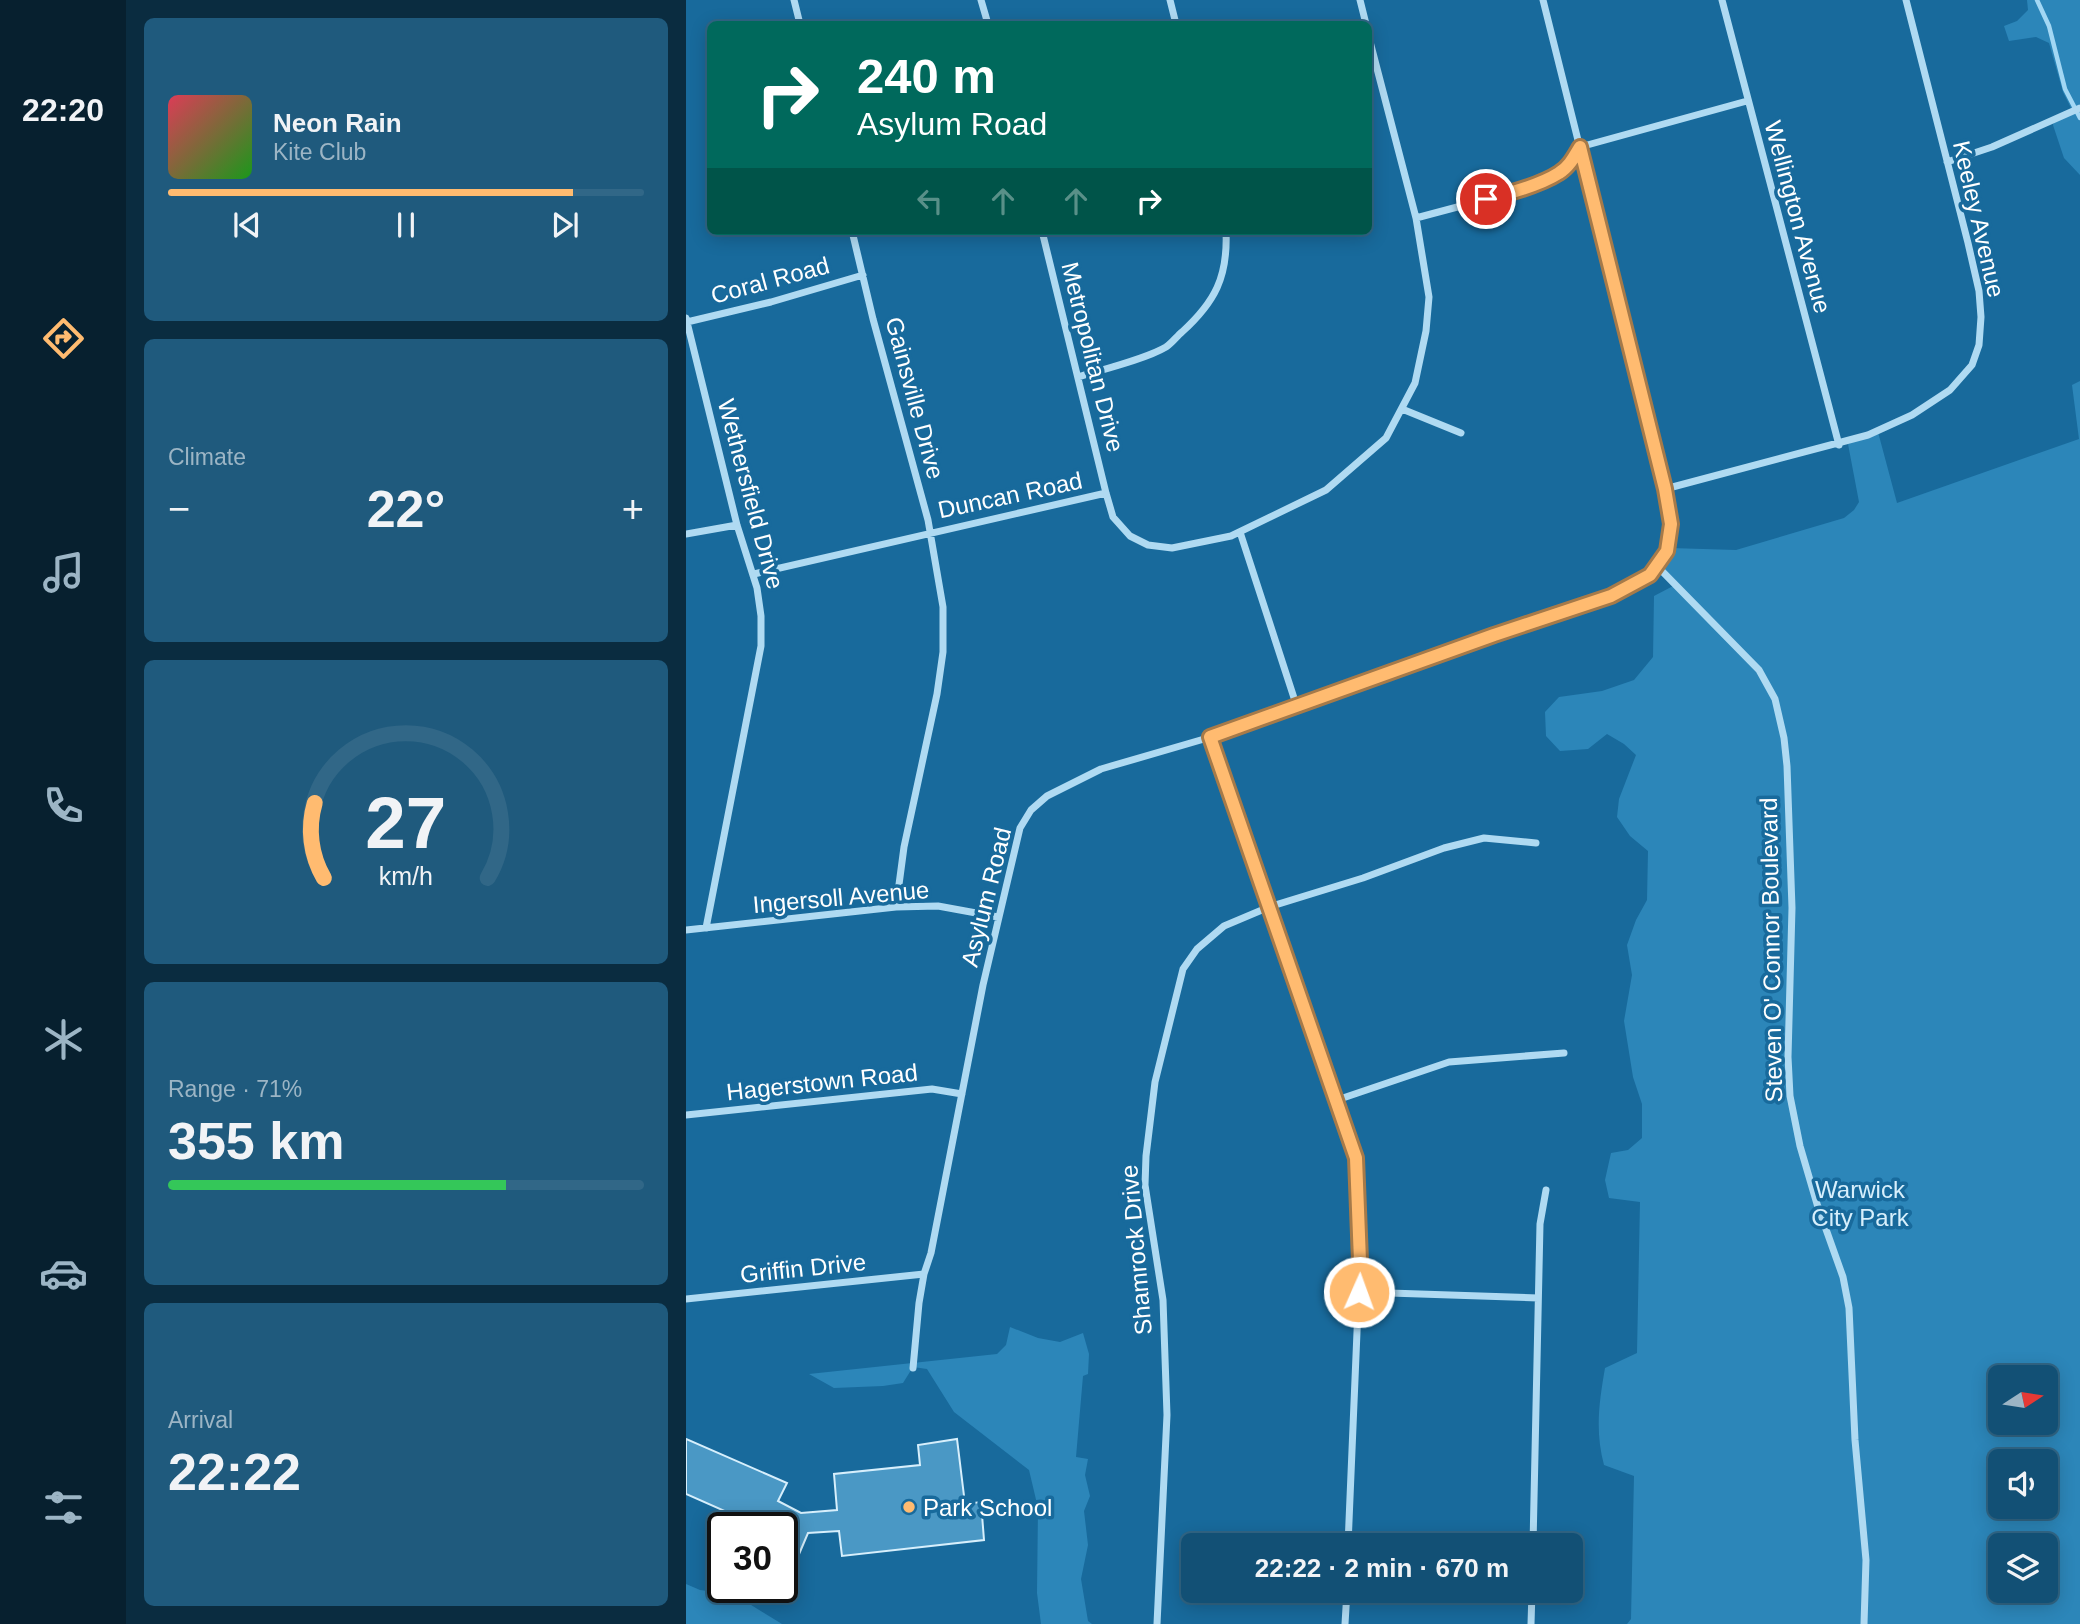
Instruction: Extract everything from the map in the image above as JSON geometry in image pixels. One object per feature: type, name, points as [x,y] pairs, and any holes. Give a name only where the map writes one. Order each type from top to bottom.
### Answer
[{"type":"street","points":[[794,0],[799,21]]},
{"type":"street","points":[[981,0],[987,21]]},
{"type":"street","points":[[1170,0],[1175,21]]},
{"type":"street","points":[[1360,0],[1365,21]]},
{"type":"street","points":[[1543,0],[1665,489],[1671,524],[1667,551],[1657,566]]},
{"type":"street","name":"Wellington Avenue","points":[[1722,0],[1839,445]]},
{"type":"street","name":"Keeley Avenue","points":[[1665,489],[1839,445],[1868,435],[1912,415],[1950,390],[1972,365],[1979,345],[1979,291],[1906,0]]},
{"type":"street","name":"Duncan Road","points":[[754,574],[1106,493],[1113,517],[1130,536],[1148,545],[1172,548],[1231,537],[1326,490],[1386,439],[1415,383],[1426,331],[1429,297],[1416,218],[1372,48]]},
{"type":"street","points":[[1416,218],[1510,193],[1559,173],[1572,161],[1580,147],[1747,101]]},
{"type":"street","points":[[1947,162],[1992,147],[2080,108]]},
{"type":"street","name":"Gainsville Drive","points":[[853,235],[931,532],[942,598],[943,652],[933,715],[904,847],[897,907]]},
{"type":"street","name":"Metropolitan Drive","points":[[1043,235],[1106,493]]},
{"type":"street","points":[[1078,377],[1166,347],[1201,315],[1220,286],[1225,262],[1226,235]]},
{"type":"street","name":"Coral Road","points":[[687,320],[771,302],[863,275]]},
{"type":"street","name":"Wethersfield Drive","points":[[687,320],[737,525],[760,601],[761,646],[706,928]]},
{"type":"street","points":[[1402,409],[1461,433]]},
{"type":"street","points":[[686,534],[737,525]]},
{"type":"street","points":[[1240,532],[1296,704]]},
{"type":"street","name":"Asylum Road","points":[[913,1368],[924,1274],[931,1253],[998,917],[1020,828],[1031,810],[1047,796],[1101,769],[1210,737],[1296,704],[1611,596],[1650,575],[1657,566]]},
{"type":"street","name":"Steven O' Connor Boulevard","points":[[1657,566],[1759,670],[1774,699],[1784,738],[1792,908],[1788,1057],[1790,1096],[1800,1146],[1843,1277],[1849,1308],[1855,1440],[1866,1560],[1864,1624]]},
{"type":"street","points":[[1210,737],[1356,1158],[1360,1261],[1349,1533]]},
{"type":"street","name":"Shamrock Drive","points":[[1157,1624],[1167,1415],[1163,1300],[1145,1185],[1146,1156],[1155,1082],[1183,969],[1197,949],[1224,926],[1269,907],[1363,878],[1444,848],[1484,838],[1536,844]]},
{"type":"street","name":"Ingersoll Avenue","points":[[686,930],[897,907],[938,906],[998,917]]},
{"type":"street","points":[[1337,1100],[1449,1062],[1564,1053]]},
{"type":"street","name":"Hagerstown Road","points":[[686,1115],[932,1089],[962,1094]]},
{"type":"street","points":[[1533,1533],[1540,1224],[1546,1190]]},
{"type":"street","name":"Griffin Drive","points":[[686,1299],[924,1274]]},
{"type":"street","points":[[1359,1292],[1538,1298]]},
{"type":"street","points":[[1345,1624],[1346,1603]]},
{"type":"street","points":[[1531,1624],[1532,1603]]},
{"type":"green space","points":[[2027,0],[2080,0],[2080,175],[2064,158],[2053,125],[2054,121],[2072,110],[2063,92],[2049,43],[2036,37],[2009,41],[2004,26],[2017,21],[2028,10]]},
{"type":"green space","name":"Warwick City Park","points":[[2080,381],[2080,1624],[1627,1624],[1631,1619],[1634,1476],[1604,1465],[1599,1417],[1605,1368],[1637,1353],[1640,1202],[1609,1198],[1605,1180],[1611,1153],[1628,1150],[1642,1138],[1642,1104],[1633,1077],[1624,1021],[1632,975],[1627,945],[1647,900],[1648,851],[1630,836],[1617,817],[1619,799],[1636,755],[1607,734],[1588,749],[1560,751],[1546,736],[1545,712],[1559,697],[1602,691],[1634,680],[1653,657],[1654,596],[1675,585],[1659,568],[1670,548],[1736,550],[1844,518],[1854,510],[1859,502],[1848,444],[1878,432],[1897,503],[2079,439],[2072,385]]},
{"type":"green space","points":[[1010,1327],[1038,1338],[1060,1342],[1083,1333],[1089,1354],[1088,1374],[1083,1376],[1076,1457],[1088,1459],[1085,1475],[1090,1496],[1084,1511],[1088,1545],[1081,1579],[1088,1621],[1092,1624],[1041,1624],[1037,1593],[1038,1508],[1029,1470],[954,1412],[927,1369],[913,1367],[903,1383],[883,1386],[834,1388],[809,1374],[997,1354],[1006,1345]]},
{"type":"green space","points":[[686,1584],[707,1591],[707,1603],[748,1603],[782,1624],[686,1624]]},
{"type":"building","name":"Park School","points":[[686,1439],[787,1483],[778,1501],[801,1513],[837,1510],[834,1474],[920,1465],[918,1445],[957,1439],[965,1504],[981,1502],[984,1540],[842,1556],[839,1531],[808,1533],[798,1556],[798,1512],[727,1512],[686,1494]]},
{"type":"waterway","points":[[2037,0],[2049,26],[2065,89],[2080,118]]},
{"type":"place","name":"Park School","points":[[909,1507]]},
{"type":"route","points":[[1359,1292],[1356,1158],[1210,737],[1296,704],[1611,596],[1650,575],[1667,551],[1671,524],[1665,489],[1580,147],[1572,161],[1559,173],[1510,193],[1486,199]]}]
